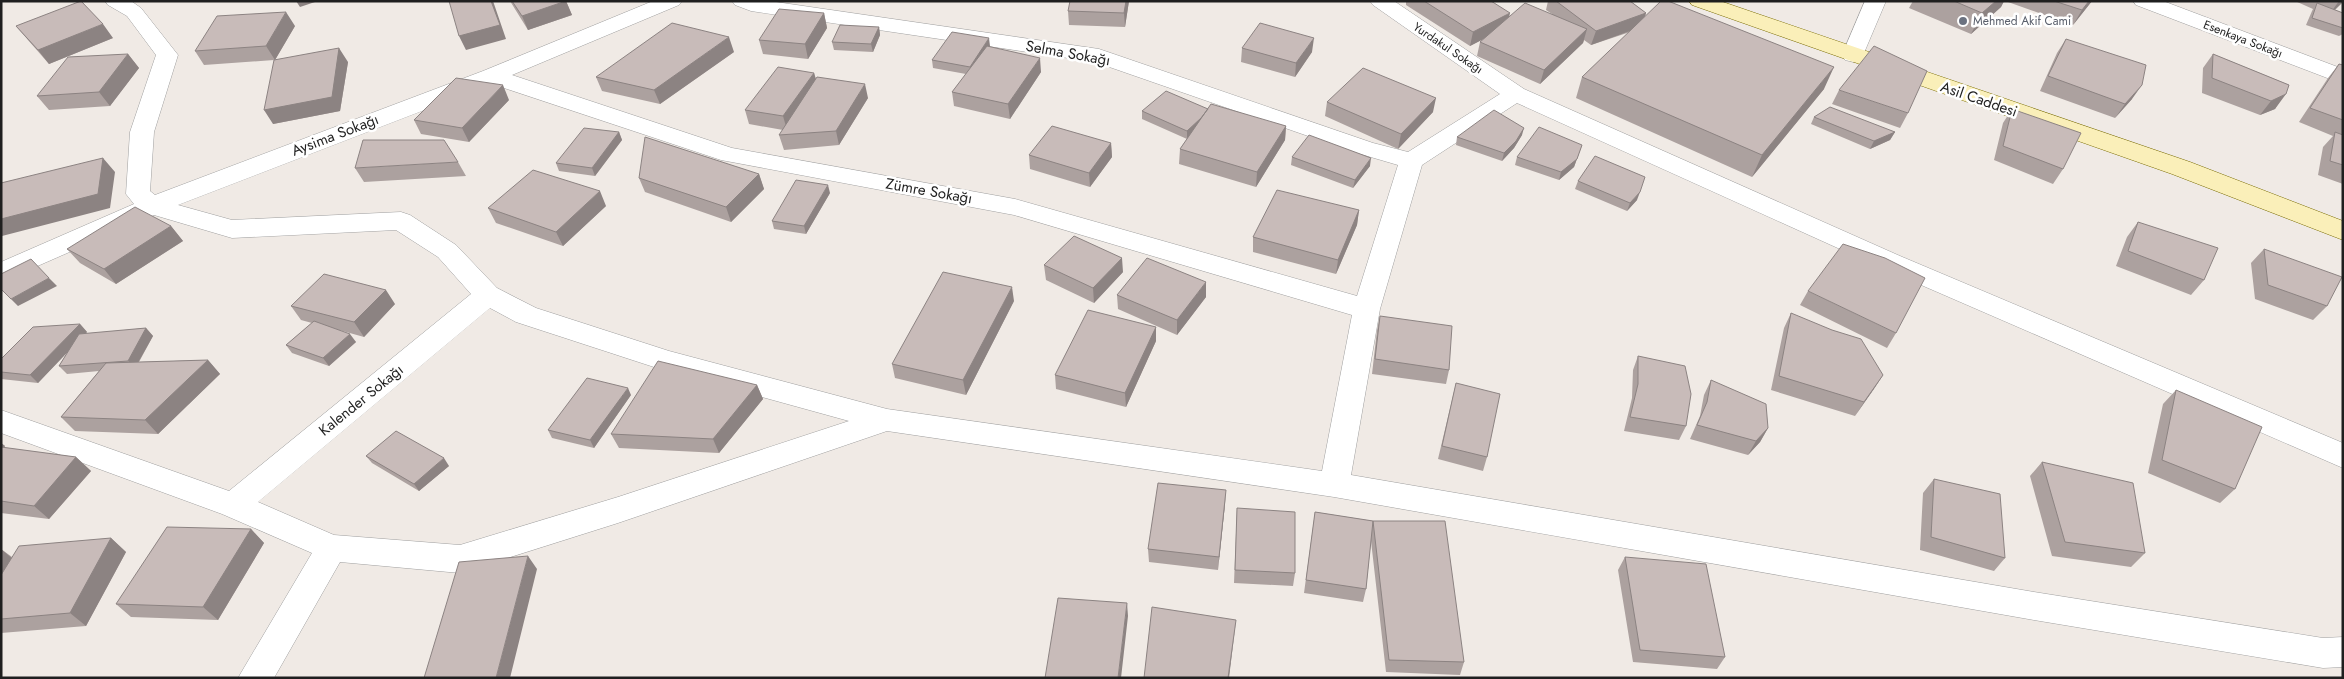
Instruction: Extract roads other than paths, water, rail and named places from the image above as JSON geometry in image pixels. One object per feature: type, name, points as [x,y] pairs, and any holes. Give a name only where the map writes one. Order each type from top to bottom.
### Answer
[{"type":"street","points":[[115,1],[134,12],[167,55],[142,132],[138,194],[152,206],[232,229],[401,221],[447,251],[488,296],[526,315],[667,361],[887,420],[1334,485],[2122,621],[2323,653],[2343,652]]},
{"type":"street","name":"Aysima Sokağı","points":[[1,273],[152,206],[491,76],[672,1]]},
{"type":"street","name":"Selma Sokağı","points":[[742,1],[751,5],[1099,56],[1365,148],[1411,161]]},
{"type":"street","name":"Yurdakul Sokağı","points":[[1380,1],[1516,94],[1900,266],[2343,456]]},
{"type":"street","name":"Asil Caddesi","points":[[1700,1],[2181,168],[2343,230]]},
{"type":"street","points":[[1853,55],[1876,1]]},
{"type":"street","name":"Esenkaya Sokağı","points":[[2144,1],[2343,77]]},
{"type":"street","name":"Zümre Sokağı","points":[[491,76],[728,156],[1015,207],[1367,309]]},
{"type":"street","points":[[1334,485],[1367,309],[1411,161],[1516,94]]},
{"type":"street","name":"Kalender Sokağı","points":[[233,505],[488,296]]},
{"type":"street","points":[[1,421],[233,505],[332,548],[460,558],[618,510],[887,420]]},
{"type":"street","points":[[255,678],[332,548]]},
{"type":"place","name":"Mehmed Akif Cami","points":[[1963,21]]}]
